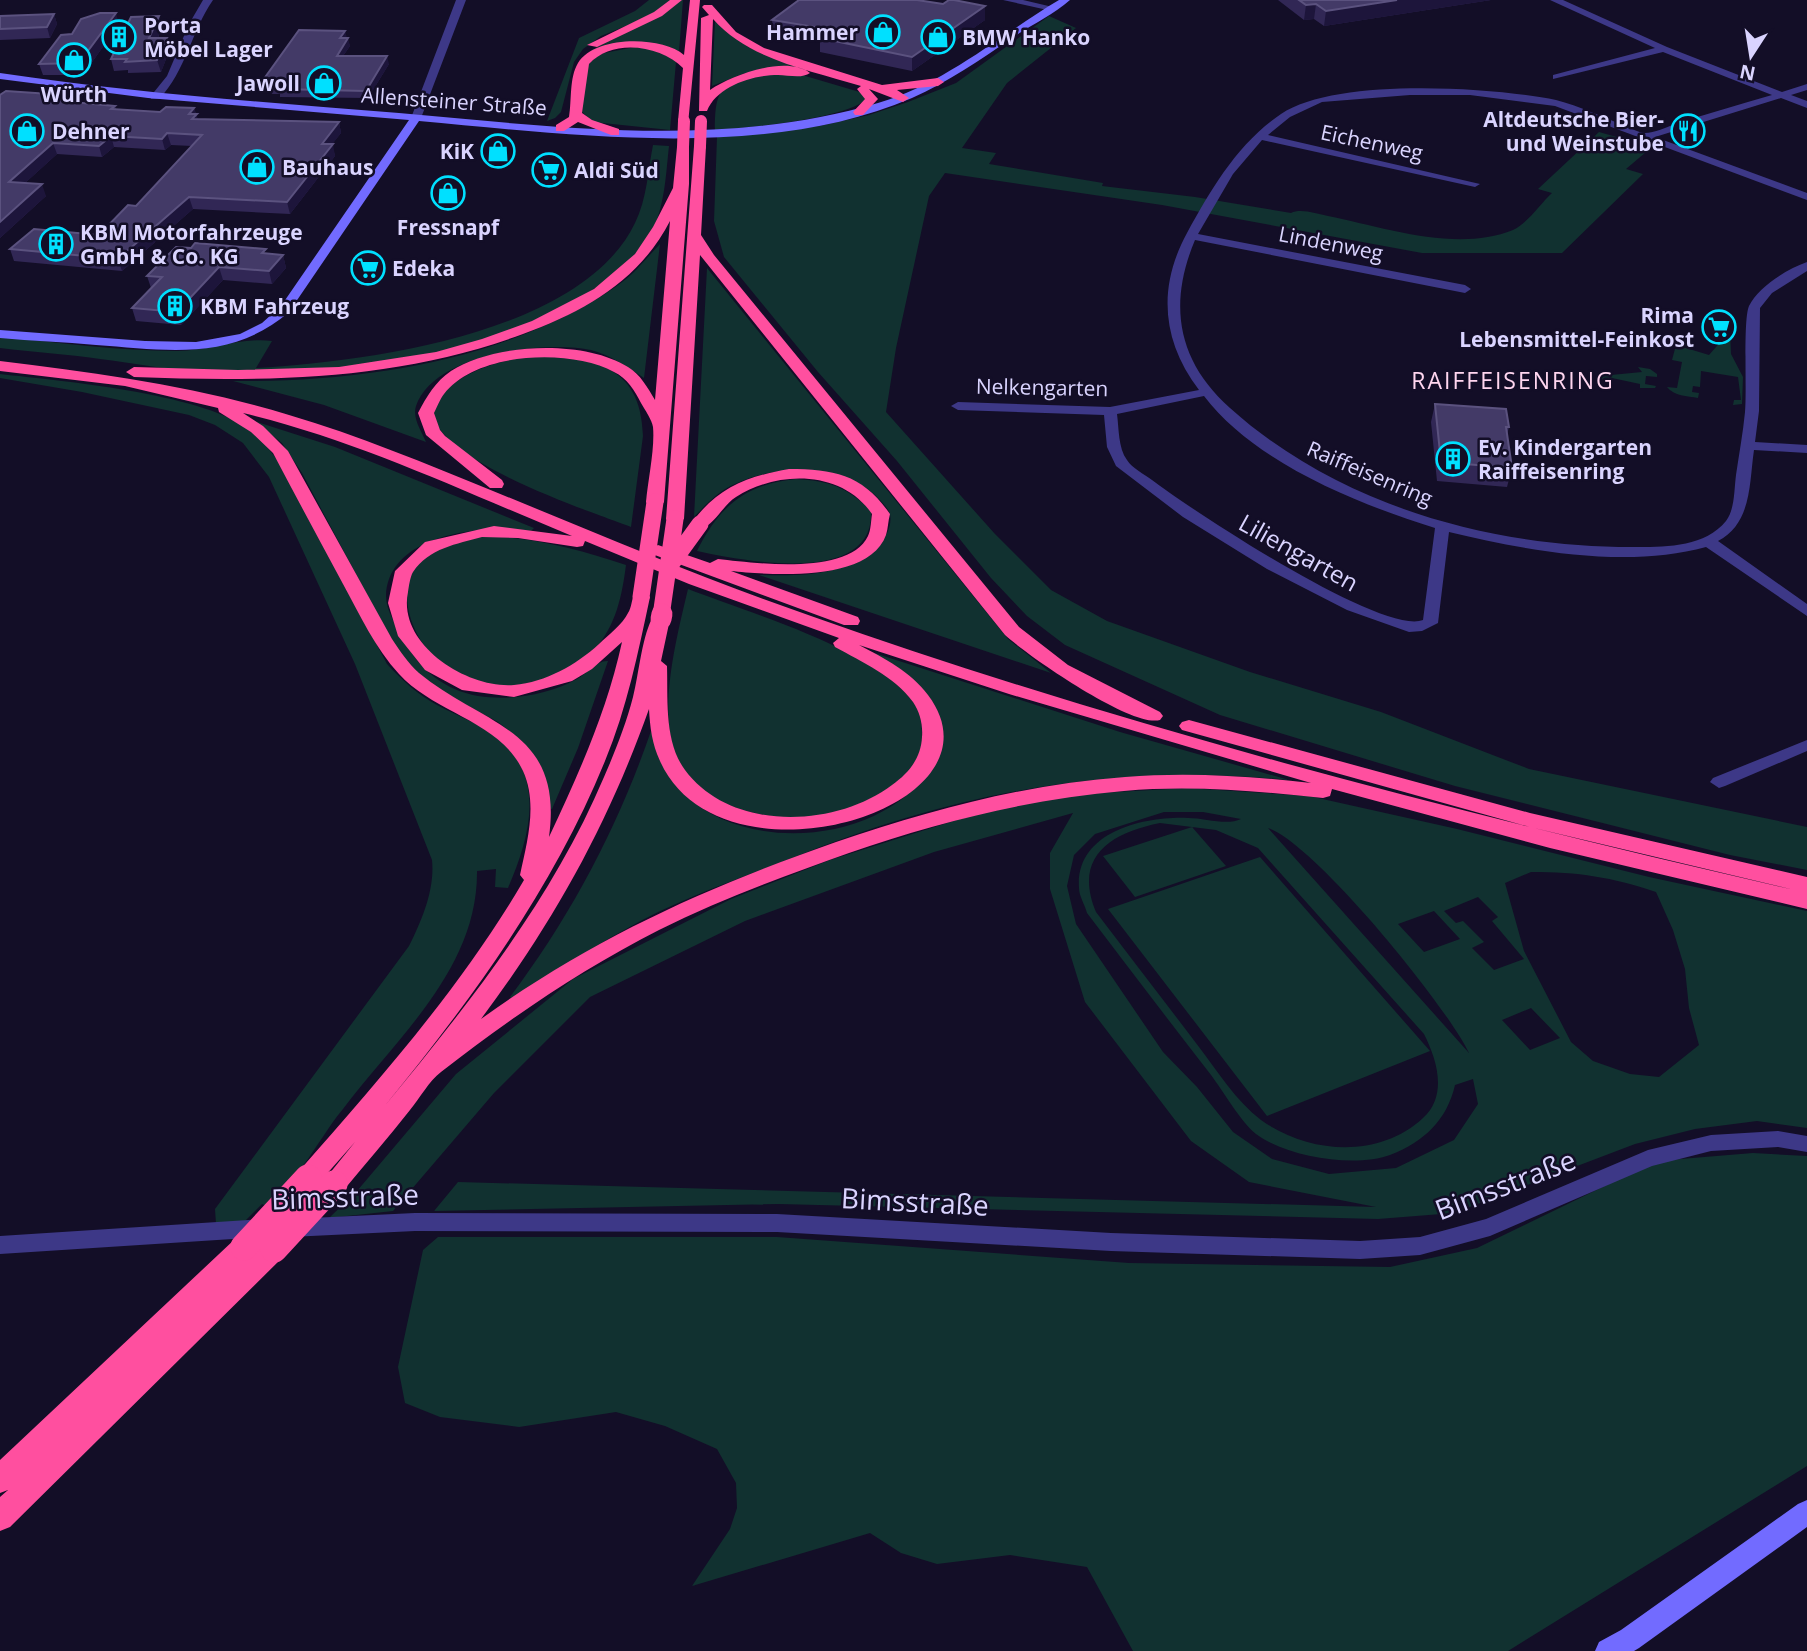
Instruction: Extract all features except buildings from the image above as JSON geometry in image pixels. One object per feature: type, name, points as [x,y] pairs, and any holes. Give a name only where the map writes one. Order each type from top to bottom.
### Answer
[{"type":"highway","points":[[559,128],[569,104],[578,64],[585,53],[605,37],[650,18],[677,0]]},
{"type":"highway","points":[[0,1479],[244,1247],[308,1178],[412,1057],[479,967],[528,892],[567,822],[591,770],[618,697],[640,605],[655,502],[695,0]]},
{"type":"highway","points":[[708,4],[732,34],[760,50],[903,98]]},
{"type":"highway","points":[[677,563],[675,519],[708,4]]},
{"type":"highway","points":[[559,128],[571,123],[576,114],[583,66],[597,52],[624,46],[657,47],[672,52],[689,67]]},
{"type":"highway","points":[[703,102],[729,81],[762,72],[815,75],[884,96],[903,98]]},
{"type":"highway","points":[[876,87],[902,88],[938,82]]},
{"type":"highway","points":[[859,112],[872,99],[863,89]]},
{"type":"highway","points":[[576,114],[592,124],[615,132]]},
{"type":"highway","points":[[133,372],[250,377],[326,374],[427,358],[488,342],[563,312],[622,276],[651,244],[682,184]]},
{"type":"highway","points":[[695,236],[708,257],[1012,631],[1031,648],[1070,674],[1153,716]]},
{"type":"highway","points":[[496,484],[432,432],[426,413],[434,395],[449,380],[486,362],[541,352],[583,355],[608,363],[636,383],[661,426]]},
{"type":"highway","points":[[0,356],[133,372],[293,408],[382,439],[496,484],[677,563],[872,628],[1153,716],[1732,877]]},
{"type":"highway","points":[[0,366],[125,381],[283,418],[367,446],[617,550],[806,621],[1041,698],[1443,812],[1782,888],[1807,901]]},
{"type":"highway","points":[[204,398],[257,429],[279,452],[383,641],[401,664],[429,688],[510,738],[524,754],[536,775],[541,796],[540,827],[528,892]]},
{"type":"highway","points":[[0,1517],[274,1250],[436,1064],[525,941],[574,860],[617,767],[656,650],[661,618],[677,563],[699,524],[723,498],[743,486],[772,477],[808,475],[827,477],[857,487],[877,504],[882,524],[878,534],[860,553],[819,568],[772,570],[677,563]]},
{"type":"highway","points":[[617,550],[513,532],[485,532],[461,536],[430,548],[409,563],[397,582],[396,602],[406,631],[418,651],[435,669],[456,682],[490,691],[530,688],[565,677],[593,659],[640,605]]},
{"type":"highway","points":[[656,650],[665,748],[677,774],[695,794],[723,810],[757,821],[796,824],[836,820],[855,815],[888,800],[914,779],[929,755],[932,744],[931,720],[921,699],[902,681],[806,621]]},
{"type":"highway","points":[[436,1064],[553,981],[658,921],[781,869],[862,840],[968,808],[1010,798],[1094,785],[1183,781],[1299,788],[1443,812]]},
{"type":"highway","points":[[1782,888],[1807,885]]},
{"type":"street","points":[[155,97],[168,83],[197,16],[208,0]]},
{"type":"street","points":[[0,334],[180,347],[225,341],[261,328],[285,309],[416,118],[461,0]]},
{"type":"street","points":[[1008,0],[1052,8]]},
{"type":"street","name":"Allensteiner Straße","points":[[0,76],[155,97],[416,118],[615,132],[727,133],[794,126],[859,112],[903,98],[938,82],[1065,0]]},
{"type":"street","points":[[1555,0],[1664,49],[1807,105]]},
{"type":"street","points":[[1556,78],[1664,49]]},
{"type":"street","points":[[1647,136],[1807,87]]},
{"type":"street","name":"Raiffeisenring","points":[[1709,542],[1658,551],[1590,551],[1515,542],[1443,526],[1343,488],[1286,458],[1226,413],[1191,371],[1182,352],[1174,321],[1178,270],[1190,236],[1225,179],[1262,137],[1284,116],[1302,104],[1350,96],[1481,92],[1533,97],[1647,136],[1807,197]]},
{"type":"street","points":[[400,143],[422,131],[470,122]]},
{"type":"street","name":"Eichenweg","points":[[1262,137],[1475,184]]},
{"type":"street","name":"Lindenweg","points":[[1190,236],[1465,289]]},
{"type":"street","points":[[1807,267],[1768,290],[1754,308],[1749,446],[1738,514],[1732,525],[1709,542],[1800,600],[1807,611]]},
{"type":"street","name":"Nelkengarten","points":[[958,406],[1111,411],[1207,392]]},
{"type":"street","name":"Liliengarten","points":[[1111,411],[1116,453],[1129,471],[1188,514],[1272,566],[1325,595],[1378,617],[1417,628],[1430,622],[1443,526]]},
{"type":"street","points":[[1749,446],[1807,449]]},
{"type":"street","points":[[1719,782],[1807,745]]},
{"type":"street","name":"Bimsstraße","points":[[0,1245],[262,1228],[415,1222],[749,1223],[1360,1250],[1420,1246],[1490,1227],[1647,1158],[1711,1143],[1778,1139],[1807,1144]]},
{"type":"street","points":[[1608,1651],[1630,1639],[1807,1512]]},
{"type":"green space","points":[[649,0],[672,0],[648,17],[601,36],[583,49],[574,62],[561,112],[547,121],[579,38],[635,11]]},
{"type":"green space","points":[[683,0],[679,52],[648,43],[590,51]]},
{"type":"green space","points":[[1049,16],[1076,28],[1007,83],[962,148],[996,153],[989,164],[1103,183],[1102,186],[1195,197],[1291,213],[1309,212],[1420,236],[1468,239],[1513,230],[1524,223],[1552,193],[1538,189],[1599,132],[1652,147],[1626,169],[1643,174],[1562,253],[1422,253],[1162,205],[945,173],[929,196],[896,348],[886,412],[995,534],[1051,590],[1107,621],[1250,672],[1381,712],[1529,769],[1807,827],[1807,870],[1730,855],[1455,786],[1220,715],[1065,645],[1027,616],[991,578],[897,461],[818,372],[724,257],[714,221],[717,137],[820,126],[869,115],[908,102],[956,83]]},
{"type":"green space","points":[[715,21],[748,47],[805,68],[801,71],[745,73],[712,86]]},
{"type":"green space","points":[[635,47],[660,50],[676,62],[670,130],[593,122],[582,112],[586,67],[599,54]]},
{"type":"green space","points":[[764,74],[802,75],[863,93],[866,100],[854,107],[816,117],[771,125],[715,130],[717,104],[724,89],[739,81]]},
{"type":"green space","points":[[653,145],[669,146],[664,188],[653,229],[636,254],[614,275],[575,300],[520,326],[476,342],[383,363],[288,372],[183,370],[0,348],[0,337],[155,351],[272,341],[256,368],[354,358],[410,349],[466,335],[521,316],[569,292],[608,261],[639,214]]},
{"type":"green space","points":[[660,244],[644,378],[612,358],[591,350],[547,347],[493,354],[467,362],[445,373],[427,388],[415,411],[426,442],[324,405],[233,381],[322,378],[367,373],[412,366],[499,344],[541,328],[602,296],[634,272]]},
{"type":"green space","points":[[707,268],[1008,639],[1051,673],[759,575],[807,574],[839,568],[867,554],[880,543],[890,526],[889,512],[877,497],[846,478],[809,470],[789,470],[752,477],[723,490],[694,517]]},
{"type":"green space","points":[[1730,331],[1731,354],[1743,377],[1742,404],[1733,405],[1734,400],[1741,400],[1738,377],[1701,371],[1700,387],[1693,386],[1692,392],[1699,393],[1698,398],[1677,394],[1667,387],[1677,388],[1682,362],[1672,360],[1676,345],[1709,355]]},
{"type":"green space","points":[[528,356],[591,362],[622,378],[633,392],[640,411],[643,436],[631,527],[505,476],[470,456],[445,435],[434,414],[442,394],[471,373]]},
{"type":"green space","points":[[1638,367],[1650,369],[1657,374],[1657,377],[1646,376],[1645,384],[1656,386],[1655,388],[1640,388],[1640,384],[1612,378],[1610,383],[1600,378],[1600,372],[1607,370],[1611,375],[1642,372]]},
{"type":"green space","points":[[0,374],[164,397],[225,416],[247,428],[269,449],[286,473],[387,664],[423,696],[494,735],[511,751],[522,769],[528,788],[530,807],[523,848],[508,888],[495,887],[496,869],[477,871],[474,906],[464,939],[431,1000],[364,1082],[299,1171],[266,1206],[262,1204],[239,1227],[216,1224],[215,1209],[409,946],[423,915],[432,882],[432,860],[355,664],[269,477],[243,443],[215,425],[189,415],[0,378]]},
{"type":"green space","points":[[254,421],[335,447],[534,528],[531,531],[489,529],[465,532],[442,537],[421,546],[403,558],[391,575],[386,596],[392,619],[417,661],[444,684],[466,693],[503,698],[541,693],[566,685],[596,665],[608,661],[578,748],[552,809],[547,808],[538,767],[522,741],[498,722],[431,686],[404,664],[302,473],[282,443]]},
{"type":"green space","points":[[796,479],[819,481],[837,487],[854,496],[871,511],[866,535],[851,551],[829,560],[772,563],[697,551],[715,521],[736,500],[763,486]]},
{"type":"green space","points":[[481,536],[555,545],[626,565],[617,610],[608,630],[595,649],[583,660],[567,670],[530,683],[491,686],[458,677],[429,652],[415,631],[408,607],[407,583],[411,568],[428,554],[445,546]]},
{"type":"green space","points":[[688,589],[777,622],[844,651],[874,667],[898,686],[916,706],[921,720],[921,746],[911,770],[890,788],[854,808],[831,815],[805,818],[751,812],[725,803],[703,790],[685,773],[674,751],[668,712],[671,670]]},
{"type":"green space","points":[[868,651],[1120,732],[1289,780],[1159,776],[1097,780],[1035,788],[914,816],[853,835],[666,908],[597,945],[514,999],[510,997],[553,935],[591,870],[624,802],[651,731],[665,766],[679,789],[714,815],[746,827],[781,833],[817,832],[852,824],[884,811],[912,791],[937,758],[942,735],[938,711],[921,688]]},
{"type":"green space","points":[[1187,788],[1309,796],[1457,829],[1649,877],[1807,911],[1807,1128],[1757,1121],[1695,1129],[1635,1144],[1454,1213],[1378,1219],[779,1204],[434,1211],[458,1182],[1376,1207],[1249,1182],[1191,1141],[1085,1002],[1050,889],[1050,853],[1073,813],[934,852],[745,921],[590,997],[494,1093],[393,1211],[329,1218],[357,1191],[456,1074],[573,979],[731,899],[830,860],[1001,806],[1081,794]],"holes":[[[1164,812],[1203,812],[1241,819],[1229,822],[1188,818],[1153,820],[1134,824],[1101,840],[1088,853],[1081,869],[1079,891],[1087,913],[1238,1114],[1256,1134],[1285,1149],[1321,1158],[1375,1159],[1402,1150],[1423,1136],[1440,1119],[1455,1085],[1473,1079],[1478,1104],[1454,1140],[1396,1168],[1329,1174],[1272,1159],[1233,1132],[1197,1087],[1163,1052],[1076,924],[1067,886],[1074,855],[1095,834]],[[1160,823],[1216,830],[1258,848],[1424,1034],[1436,1066],[1438,1088],[1436,1099],[1423,1118],[1386,1140],[1365,1146],[1344,1147],[1300,1140],[1261,1120],[1243,1104],[1096,912],[1090,893],[1089,876],[1093,862],[1112,841],[1126,833]],[[1268,828],[1289,840],[1316,863],[1378,928],[1456,1030],[1469,1053]],[[1531,872],[1564,873],[1595,876],[1656,892],[1673,930],[1685,969],[1689,1008],[1699,1045],[1659,1077],[1630,1074],[1593,1061],[1571,1042],[1524,951],[1505,883]],[[1478,897],[1498,917],[1492,921],[1524,959],[1494,970],[1472,948],[1484,942],[1463,921],[1456,923],[1444,911]],[[1434,911],[1460,939],[1424,952],[1398,924]],[[1531,1008],[1560,1038],[1530,1050],[1502,1020]]]},
{"type":"green space","points":[[1192,827],[1226,866],[1135,897],[1103,856]]},
{"type":"green space","points":[[1260,857],[1430,1051],[1267,1116],[1108,909]]},
{"type":"green space","points":[[1753,1153],[1807,1156],[1807,1466],[1508,1651],[1133,1651],[1087,1567],[1010,1555],[937,1564],[901,1553],[870,1533],[692,1586],[730,1529],[737,1508],[736,1483],[717,1449],[665,1426],[616,1412],[519,1427],[440,1417],[405,1403],[398,1367],[423,1250],[438,1237],[777,1237],[1129,1263],[1390,1267],[1477,1248],[1656,1161]]},
{"type":"place","name":"Hammer","points":[[883,32]]},
{"type":"place","name":"Porta Möbel Lager","points":[[119,37]]},
{"type":"place","name":"BMW Hanko","points":[[938,37]]},
{"type":"place","name":"Würth","points":[[74,60]]},
{"type":"place","name":"Jawoll","points":[[324,83]]},
{"type":"place","name":"Dehner","points":[[27,131]]},
{"type":"place","name":"Altdeutsche Bier- und Weinstube","points":[[1688,131]]},
{"type":"place","name":"KiK","points":[[498,151]]},
{"type":"place","name":"Bauhaus","points":[[257,167]]},
{"type":"place","name":"Aldi Süd","points":[[549,170]]},
{"type":"place","name":"Fressnapf","points":[[448,193]]},
{"type":"place","name":"KBM Motorfahrzeuge GmbH & Co. KG","points":[[56,244]]},
{"type":"place","name":"Edeka","points":[[368,268]]},
{"type":"place","name":"KBM Fahrzeug","points":[[175,306]]},
{"type":"place","name":"Rima Lebensmittel-Feinkost","points":[[1719,327]]},
{"type":"place","name":"Ev. Kindergarten Raiffeisenring","points":[[1453,459]]},
{"type":"district","name":"RAIFFEISENRING","points":[[1513,380]]}]
